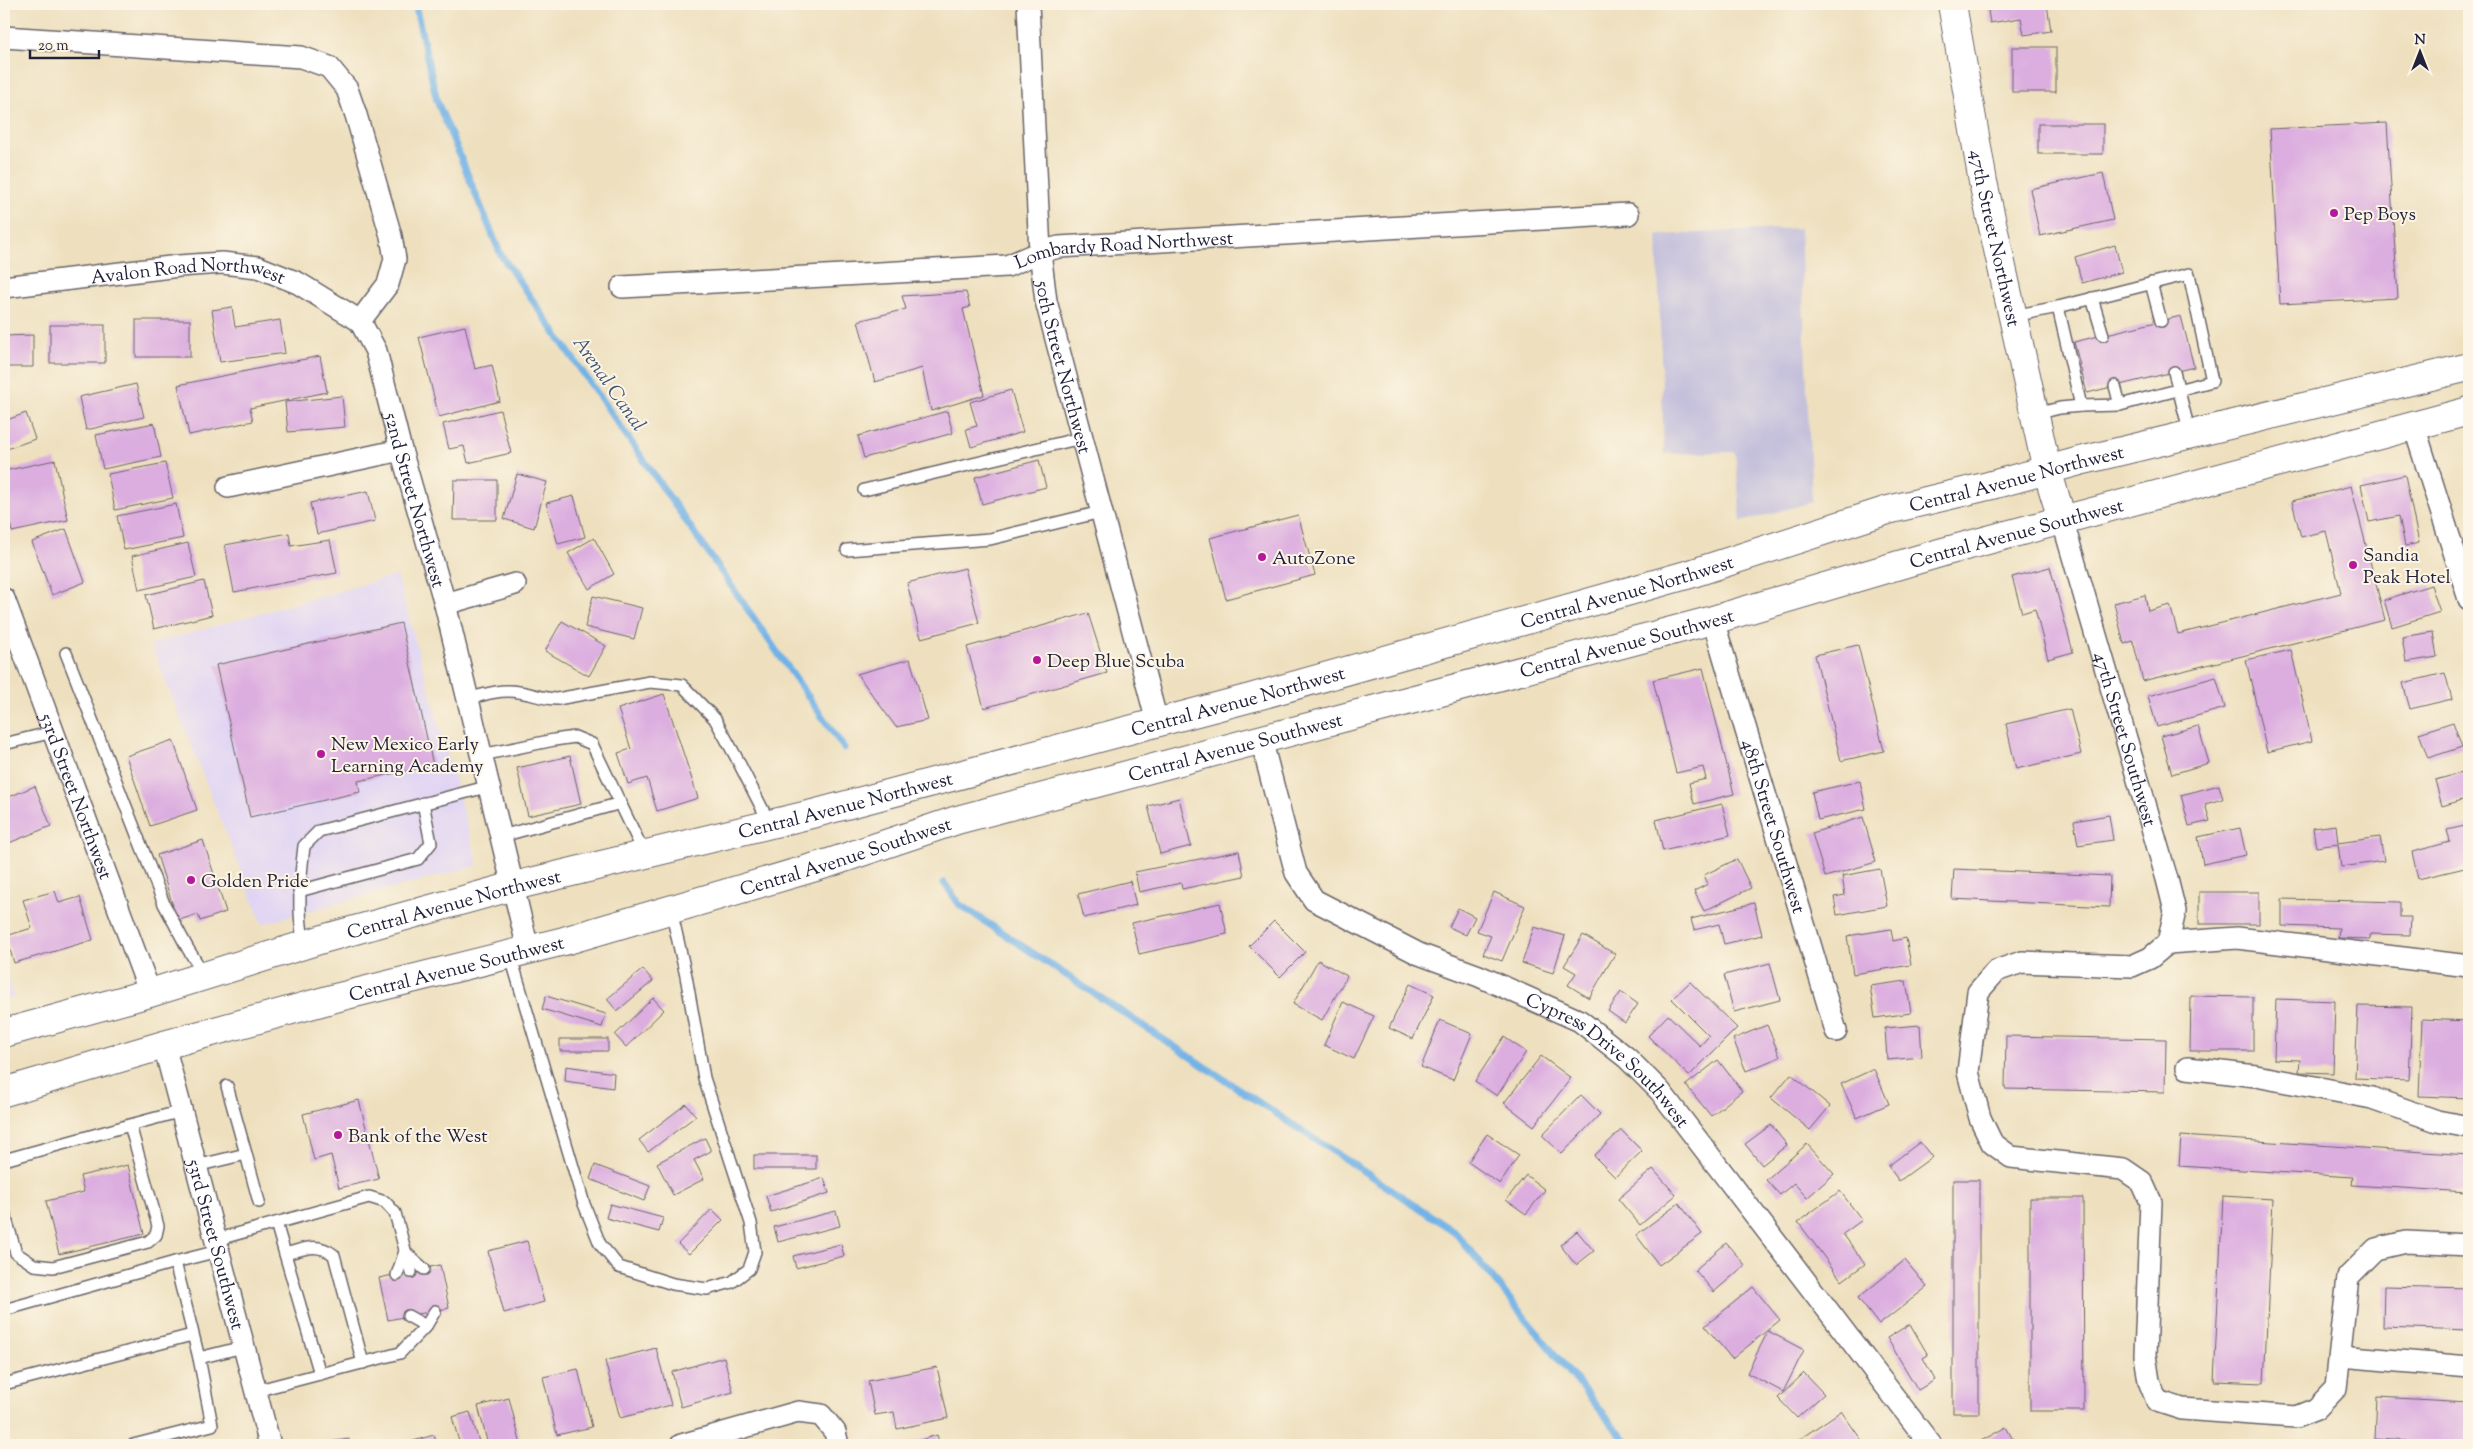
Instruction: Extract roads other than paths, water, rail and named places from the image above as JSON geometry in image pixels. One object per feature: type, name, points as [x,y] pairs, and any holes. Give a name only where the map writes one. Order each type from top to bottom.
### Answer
[{"type":"main road","name":"47th Street Northwest","points":[[1952,4],[1983,182],[2047,470]]},
{"type":"main road","name":"Central Avenue Northwest","points":[[4,1033],[150,993],[304,945],[514,886],[816,813],[926,782],[1250,698],[1690,574],[1888,510],[2190,434],[2469,367]]},
{"type":"main road","name":"Central Avenue Southwest","points":[[4,1092],[164,1045],[519,951],[564,941],[829,863],[957,820],[1713,620],[2062,519],[2469,411]]},
{"type":"main road","name":"47th Street Southwest","points":[[2047,470],[2062,519]]},
{"type":"street","name":"50th Street Northwest","points":[[1028,4],[1040,252],[1046,301],[1158,722]]},
{"type":"street","points":[[4,37],[301,57],[329,67],[346,89],[356,115],[395,259],[388,284],[360,321]]},
{"type":"street","name":"Lombardy Road Northwest","points":[[622,287],[1007,266],[1040,252],[1059,247],[1628,214]]},
{"type":"street","name":"Avalon Road Northwest","points":[[4,287],[179,266],[222,263],[258,267],[298,283],[360,321]]},
{"type":"street","name":"52nd Street Northwest","points":[[360,321],[376,351],[400,450],[445,604],[514,886],[519,951]]},
{"type":"street","points":[[2414,426],[2469,599]]},
{"type":"street","points":[[228,487],[400,450]]},
{"type":"street","name":"47th Street Southwest","points":[[2062,519],[2169,887],[2175,911],[2168,943]]},
{"type":"street","points":[[445,604],[515,584]]},
{"type":"street","name":"53rd Street Northwest","points":[[4,598],[150,993]]},
{"type":"street","name":"48th Street Southwest","points":[[1713,620],[1836,1031]]},
{"type":"street","name":"Cypress Drive Southwest","points":[[1261,739],[1296,873],[1314,900],[1420,954],[1479,976],[1580,1022],[1627,1058],[1660,1091],[1931,1445]]},
{"type":"street","points":[[2469,966],[2237,938],[2168,943],[2150,958],[2132,966],[2022,962],[1996,971],[1978,992],[1968,1072],[1980,1118],[1992,1142],[2011,1157],[2123,1170],[2142,1182],[2151,1202],[2145,1355],[2149,1381],[2157,1401],[2182,1409],[2296,1417],[2316,1408],[2336,1388],[2348,1277],[2376,1249],[2406,1242],[2469,1246]]},
{"type":"street","name":"53rd Street Southwest","points":[[164,1045],[270,1445]]},
{"type":"street","points":[[2187,1068],[2256,1076],[2372,1098],[2437,1121],[2469,1127]]},
{"type":"street","points":[[2340,1356],[2469,1367]]},
{"type":"street","points":[[681,1445],[798,1412],[821,1415],[835,1432],[838,1445]]},
{"type":"lane","points":[[2013,316],[2058,307],[2189,274],[2212,381],[2120,405],[2060,408],[2035,414]]},
{"type":"lane","points":[[2151,284],[2161,321]]},
{"type":"lane","points":[[2092,298],[2102,335]]},
{"type":"lane","points":[[2058,307],[2081,406]]},
{"type":"lane","points":[[2174,372],[2190,434]]},
{"type":"lane","points":[[2115,386],[2120,405]]},
{"type":"lane","points":[[864,490],[1081,438]]},
{"type":"lane","points":[[847,550],[990,539],[1101,512]]},
{"type":"lane","points":[[66,653],[164,904],[205,976]]},
{"type":"lane","points":[[468,699],[495,691],[518,692],[543,699],[557,699],[650,682],[682,685],[715,720],[770,824]]},
{"type":"lane","points":[[4,744],[53,732]]},
{"type":"lane","points":[[482,755],[505,749],[576,737],[592,744],[645,855]]},
{"type":"lane","points":[[304,945],[299,921],[298,891],[304,846],[319,831],[490,786]]},
{"type":"lane","points":[[298,891],[418,859],[431,843],[423,803]]},
{"type":"lane","points":[[502,836],[621,803]]},
{"type":"lane","points":[[519,951],[584,1204],[600,1244],[619,1267],[673,1284],[707,1289],[732,1282],[749,1269],[754,1252],[751,1223],[704,1078],[686,976],[671,910]]},
{"type":"lane","points":[[227,1086],[259,1202]]},
{"type":"lane","points":[[4,1160],[182,1111]]},
{"type":"lane","points":[[4,1212],[16,1253],[34,1265],[53,1267],[148,1242],[156,1235],[158,1226],[130,1125]]},
{"type":"lane","points":[[196,1166],[246,1154]]},
{"type":"lane","points":[[4,1310],[175,1262],[276,1223],[369,1197],[385,1202],[395,1214],[411,1272]]},
{"type":"lane","points":[[276,1223],[320,1374]]},
{"type":"lane","points":[[285,1254],[315,1246],[326,1249],[334,1255],[363,1363]]},
{"type":"lane","points":[[405,1251],[424,1269]]},
{"type":"lane","points":[[397,1275],[405,1251]]},
{"type":"lane","points":[[133,1445],[212,1425],[199,1358],[175,1262]]},
{"type":"lane","points":[[255,1392],[400,1354],[426,1326],[435,1311]]},
{"type":"lane","points":[[423,1313],[426,1326]]},
{"type":"lane","points":[[408,1316],[426,1326]]},
{"type":"lane","points":[[4,1384],[192,1334]]},
{"type":"lane","points":[[199,1358],[243,1347]]},
{"type":"waterway","name":"Arenal Canal","points":[[415,4],[437,101],[501,255],[844,748]]},
{"type":"waterway","points":[[944,883],[960,905],[1454,1231],[1629,1445]]},
{"type":"place","name":"Pep Boys","points":[[2334,213]]},
{"type":"place","name":"AutoZone","points":[[1262,557]]},
{"type":"place","name":"Sandia Peak Hotel","points":[[2353,565]]},
{"type":"place","name":"Deep Blue Scuba","points":[[1037,660]]},
{"type":"place","name":"New Mexico Early Learning Academy","points":[[321,754]]},
{"type":"place","name":"Golden Pride","points":[[191,880]]},
{"type":"place","name":"Bank of the West","points":[[338,1135]]}]
